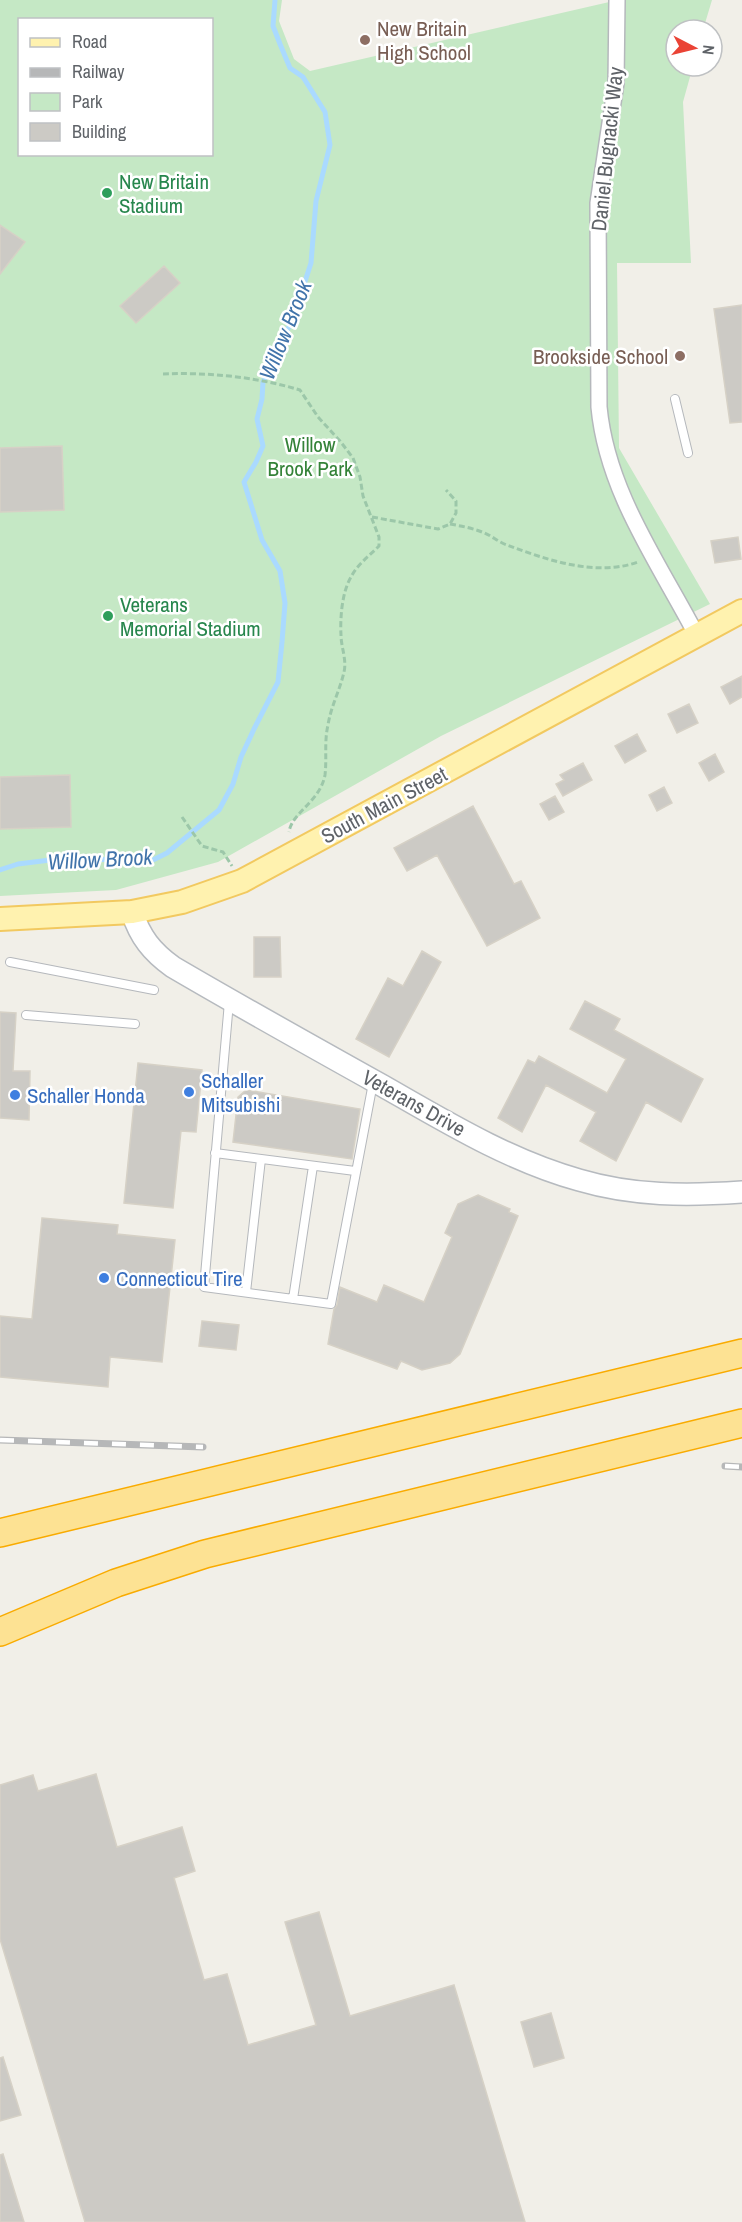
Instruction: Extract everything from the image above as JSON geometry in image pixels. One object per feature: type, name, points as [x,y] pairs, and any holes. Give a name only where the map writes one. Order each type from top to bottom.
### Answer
[{"type":"highway","points":[[0,1533],[742,1353]]},
{"type":"highway","points":[[0,1632],[116,1583],[205,1554],[742,1423]]},
{"type":"main road","name":"South Main Street","points":[[0,919],[132,912],[182,902],[233,884],[261,872],[742,611]]},
{"type":"street","name":"Daniel Bugnacki Way","points":[[617,0],[615,92],[598,203],[601,430],[623,497],[652,557],[697,636]]},
{"type":"street","name":"Veterans Drive","points":[[132,912],[147,945],[158,957],[373,1081],[531,1164],[581,1181],[654,1194],[690,1195],[742,1192]]},
{"type":"lane","points":[[675,399],[688,453]]},
{"type":"lane","points":[[10,962],[154,990]]},
{"type":"lane","points":[[229,1000],[204,1287],[331,1304],[373,1081]]},
{"type":"lane","points":[[26,1015],[135,1024]]},
{"type":"lane","points":[[214,1153],[355,1171]]},
{"type":"lane","points":[[246,1292],[261,1159]]},
{"type":"lane","points":[[293,1299],[313,1166]]},
{"type":"path","points":[[163,374],[195,374],[267,381],[300,390],[318,417],[352,458],[360,477],[363,496],[379,537],[379,546],[350,578],[344,599],[341,638],[345,670],[328,722],[325,740],[325,776],[320,790],[296,817],[289,832]]},
{"type":"path","points":[[446,490],[456,501],[456,513],[450,524]]},
{"type":"path","points":[[372,517],[438,529],[450,524],[483,532],[504,544],[532,554],[582,567],[630,565],[652,557]]},
{"type":"path","points":[[182,817],[202,846],[223,852],[234,868]]},
{"type":"green space","name":"Willow Brook Park","points":[[0,0],[282,0],[279,21],[294,59],[310,71],[618,0],[712,0],[707,18],[664,18],[664,78],[690,78],[683,102],[691,263],[617,263],[619,448],[710,604],[441,736],[218,862],[116,890],[0,896]]},
{"type":"building","points":[[0,225],[25,242],[0,274]]},
{"type":"building","points":[[164,266],[180,283],[136,323],[120,306]]},
{"type":"building","points":[[742,305],[742,422],[730,423],[714,309]]},
{"type":"building","points":[[62,446],[64,510],[0,512],[0,448]]},
{"type":"building","points":[[738,537],[741,559],[715,563],[711,541]]},
{"type":"building","points":[[742,676],[742,697],[730,704],[721,687]]},
{"type":"building","points":[[689,704],[698,723],[677,733],[668,714]]},
{"type":"building","points":[[637,734],[646,751],[625,763],[615,746]]},
{"type":"building","points":[[715,754],[724,772],[709,781],[699,763]]},
{"type":"building","points":[[583,763],[592,780],[563,796],[556,784],[564,780],[560,775]]},
{"type":"building","points":[[70,775],[71,827],[0,829],[0,777]]},
{"type":"building","points":[[664,787],[672,803],[657,811],[649,795]]},
{"type":"building","points":[[555,796],[564,812],[549,820],[540,804]]},
{"type":"building","points":[[473,806],[514,884],[521,881],[540,918],[487,946],[437,855],[407,871],[394,848]]},
{"type":"building","points":[[254,937],[280,937],[281,977],[254,977]]},
{"type":"building","points":[[422,951],[441,962],[389,1057],[356,1039],[388,978],[403,986]]},
{"type":"building","points":[[585,1001],[620,1019],[614,1030],[703,1079],[681,1122],[646,1102],[616,1161],[580,1141],[596,1112],[546,1085],[522,1132],[498,1118],[528,1060],[535,1063],[539,1056],[607,1093],[626,1059],[570,1029]]},
{"type":"building","name":"Schaller Honda","points":[[0,1012],[16,1013],[13,1071],[30,1071],[29,1120],[0,1118]]},
{"type":"building","points":[[138,1063],[202,1070],[196,1132],[181,1131],[173,1208],[124,1203]]},
{"type":"building","points":[[246,1090],[360,1109],[352,1159],[233,1142],[238,1097]]},
{"type":"building","points":[[478,1195],[510,1209],[509,1212],[518,1216],[460,1354],[450,1363],[422,1370],[401,1361],[397,1369],[328,1344],[340,1287],[377,1302],[384,1285],[424,1302],[452,1237],[445,1233],[458,1204]]},
{"type":"building","name":"Connecticut Tire","points":[[42,1218],[118,1225],[117,1234],[175,1240],[162,1362],[110,1357],[108,1387],[0,1377],[0,1316],[32,1319]]},
{"type":"building","points":[[202,1321],[239,1325],[236,1350],[199,1346]]},
{"type":"building","points":[[96,1774],[117,1847],[182,1827],[195,1871],[174,1878],[204,1980],[227,1974],[248,2045],[316,2025],[285,1922],[319,1912],[350,2016],[454,1985],[525,2222],[85,2222],[0,1939],[0,1785],[33,1775],[38,1791]]},
{"type":"building","points":[[551,2013],[564,2058],[534,2067],[521,2022]]},
{"type":"building","points":[[3,2057],[21,2115],[0,2121],[0,2058]]},
{"type":"building","points":[[3,2154],[24,2222],[0,2222],[0,2155]]},
{"type":"waterway","name":"Willow Brook","points":[[0,870],[18,864],[58,859],[153,860],[167,853],[219,810],[233,784],[241,757],[278,682],[285,603],[280,571],[262,540],[244,482],[263,446],[257,419],[263,382],[293,318],[311,263],[316,201],[330,145],[325,112],[303,77],[290,68],[273,26],[275,0]]},
{"type":"railway","points":[[0,1440],[203,1447]]},
{"type":"railway","points":[[725,1466],[742,1467]]},
{"type":"place","name":"New Britain High School","points":[[365,40]]},
{"type":"place","name":"New Britain Stadium","points":[[107,193]]},
{"type":"place","name":"Brookside School","points":[[680,356]]},
{"type":"place","name":"Veterans Memorial Stadium","points":[[108,616]]},
{"type":"place","name":"Schaller Mitsubishi","points":[[189,1092]]},
{"type":"place","name":"Schaller Honda","points":[[15,1095]]},
{"type":"place","name":"Connecticut Tire","points":[[104,1278]]}]
